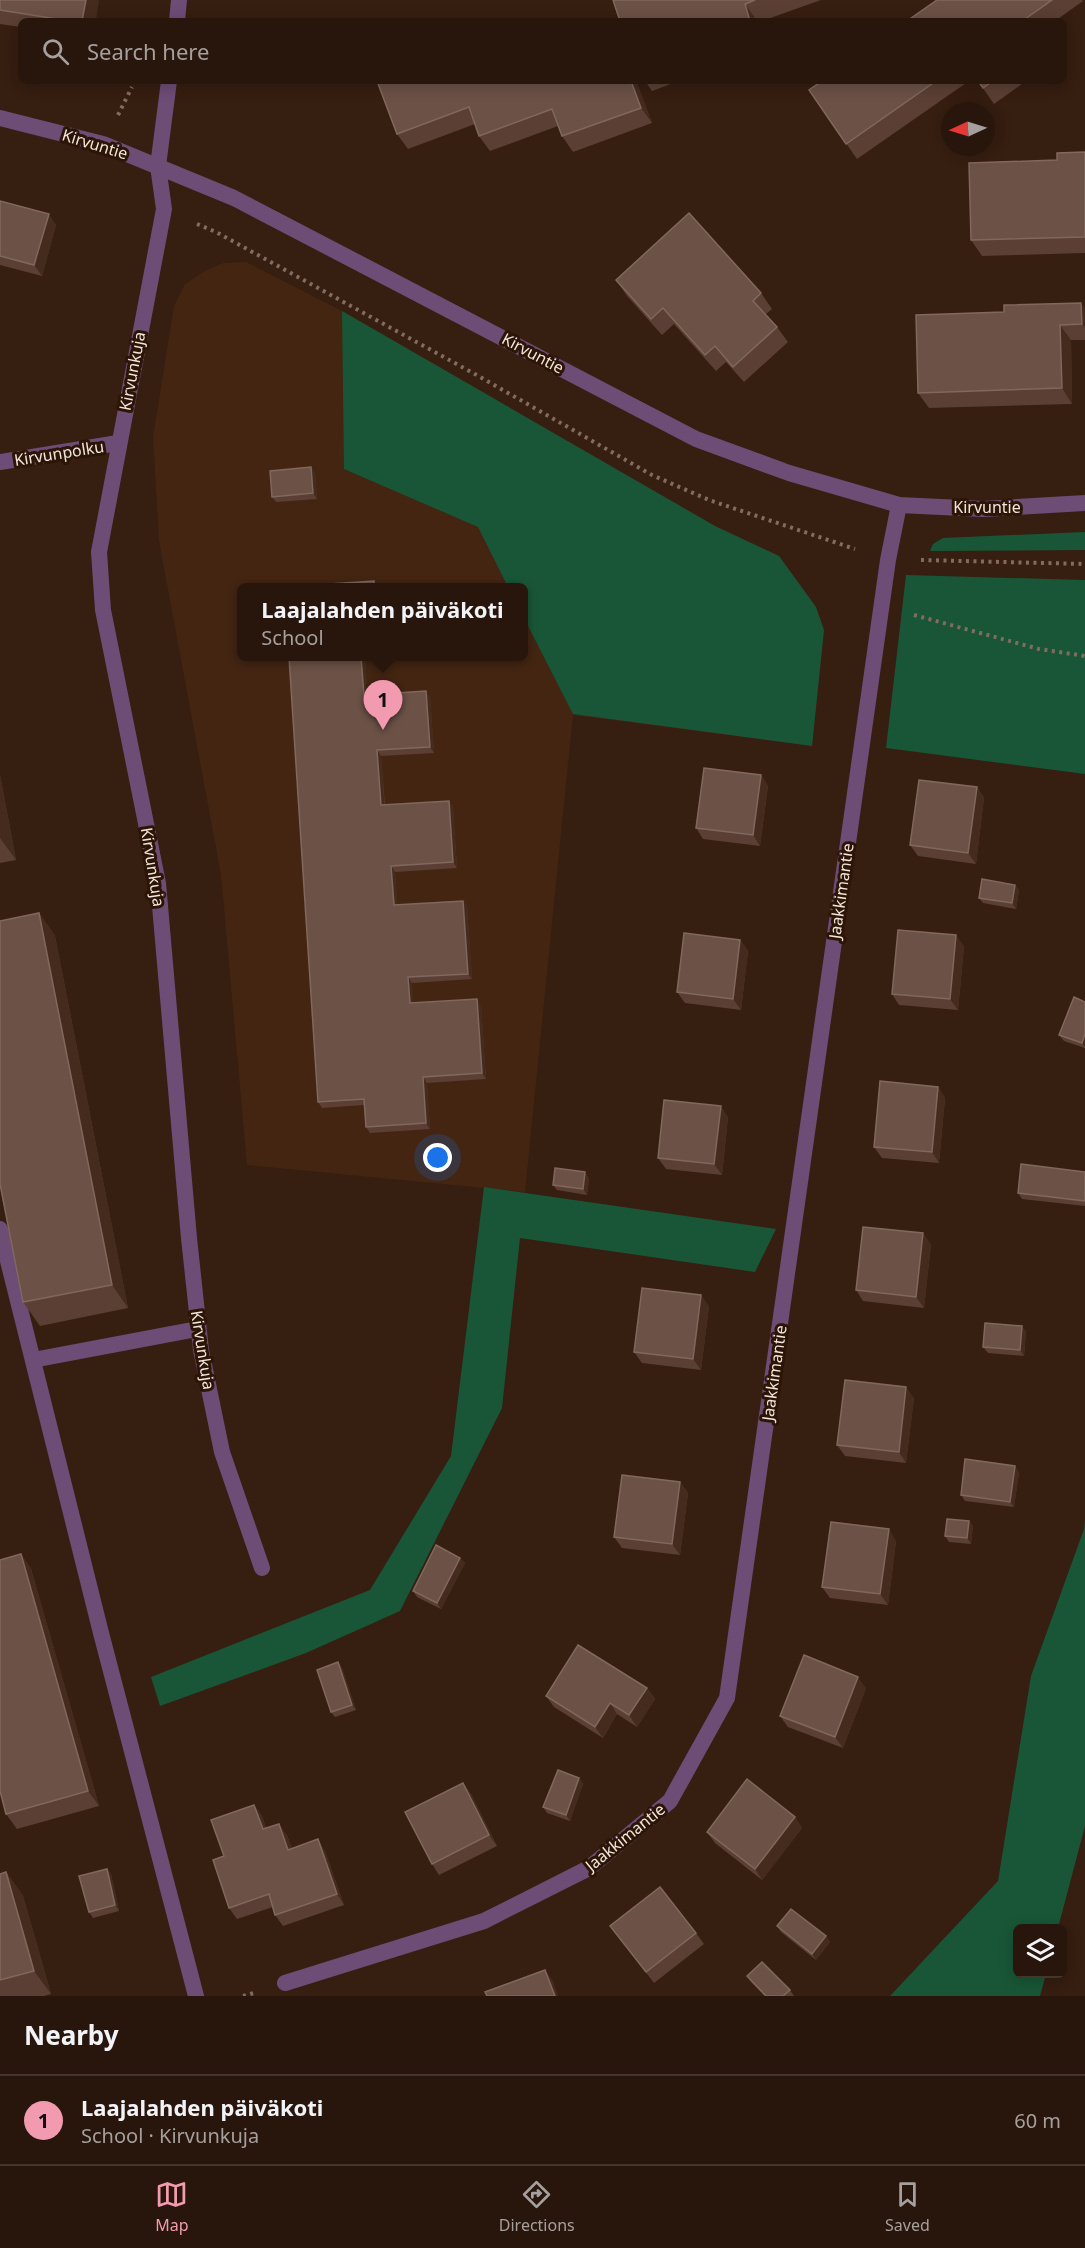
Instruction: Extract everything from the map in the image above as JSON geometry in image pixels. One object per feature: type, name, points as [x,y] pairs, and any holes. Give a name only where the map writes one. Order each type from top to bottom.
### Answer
[{"type":"street","points":[[177,18],[179,0]]},
{"type":"street","name":"Kirvunkuja","points":[[169,84],[158,166],[164,209],[99,552],[103,610],[158,883],[197,1329],[222,1452],[262,1568]]},
{"type":"street","name":"Kirvuntie","points":[[0,118],[103,144],[234,198],[696,439],[789,473],[899,505],[983,509],[1085,503]]},
{"type":"street","name":"Kirvunpolku","points":[[0,462],[118,443]]},
{"type":"street","name":"Jaakkimantie","points":[[285,1983],[484,1921],[589,1868],[669,1801],[727,1698],[881,607],[899,505]]},
{"type":"street","points":[[0,1229],[101,1633],[196,1996]]},
{"type":"street","points":[[33,1360],[197,1329]]},
{"type":"path","points":[[881,607],[1039,650],[1085,656]]},
{"type":"shaded area","points":[[246,262],[342,311],[715,526],[779,556],[816,607],[824,630],[812,746],[573,715],[525,1192],[247,1165],[221,875],[159,541],[153,437],[174,306],[185,284],[223,263]]},
{"type":"green space","points":[[342,311],[715,526],[779,556],[816,607],[824,630],[812,746],[573,714],[528,626],[528,583],[506,583],[478,527],[344,469]]},
{"type":"green space","points":[[1085,532],[1085,550],[930,551],[933,544],[943,538]]},
{"type":"green space","points":[[906,575],[1085,580],[1085,774],[886,748]]},
{"type":"green space","points":[[484,1187],[776,1229],[755,1272],[520,1238],[502,1408],[400,1611],[306,1653],[160,1706],[151,1677],[370,1590],[451,1456]]},
{"type":"green space","points":[[1085,1521],[1085,1826],[1059,1924],[1013,1924],[1013,1978],[1045,1978],[1040,1996],[890,1996],[998,1881],[1031,1676]]},
{"type":"building","points":[[0,0],[86,0],[83,18],[50,18],[0,10]]},
{"type":"building","points":[[613,0],[755,0],[745,4],[749,18],[619,18]]},
{"type":"building","points":[[937,0],[1052,0],[1026,18],[911,18]]},
{"type":"building","points":[[378,84],[632,84],[641,108],[562,136],[552,109],[479,136],[469,107],[397,134]]},
{"type":"building","points":[[818,84],[932,84],[846,144],[809,90]]},
{"type":"building","points":[[1085,152],[1085,237],[971,240],[969,163],[1057,160],[1057,153]]},
{"type":"building","points":[[0,201],[49,214],[34,265],[0,256]]},
{"type":"building","points":[[689,213],[761,293],[753,301],[777,327],[733,367],[715,346],[705,355],[663,308],[651,319],[616,280]]},
{"type":"building","points":[[1081,303],[1082,324],[1060,325],[1062,388],[918,393],[916,315],[1004,312],[1004,305]]},
{"type":"building","points":[[311,467],[313,493],[272,497],[270,471]]},
{"type":"building","points":[[374,581],[374,583],[344,583]]},
{"type":"building","points":[[289,661],[361,661],[364,695],[426,691],[430,747],[377,750],[381,805],[449,801],[453,862],[391,866],[394,905],[463,901],[468,974],[408,977],[410,1003],[477,999],[482,1073],[423,1077],[426,1123],[366,1127],[364,1099],[318,1102]]},
{"type":"building","points":[[704,768],[761,775],[753,835],[696,828]]},
{"type":"building","points":[[919,780],[977,787],[968,853],[910,845]]},
{"type":"building","points":[[982,879],[1015,885],[1012,903],[979,898]]},
{"type":"building","points":[[39,913],[112,1285],[23,1302],[0,1184],[0,921]]},
{"type":"building","points":[[898,930],[956,935],[950,999],[892,994]]},
{"type":"building","points":[[684,933],[740,940],[733,999],[677,992]]},
{"type":"building","points":[[1074,997],[1085,1002],[1085,1034],[1082,1043],[1059,1035]]},
{"type":"building","points":[[880,1081],[938,1087],[932,1152],[874,1147]]},
{"type":"building","points":[[664,1100],[721,1106],[714,1164],[658,1158]]},
{"type":"building","points":[[1021,1164],[1085,1172],[1085,1201],[1018,1193]]},
{"type":"building","points":[[555,1168],[585,1172],[583,1189],[553,1185]]},
{"type":"building","points":[[863,1227],[923,1233],[916,1297],[856,1290]]},
{"type":"building","points":[[642,1288],[701,1295],[693,1359],[634,1352]]},
{"type":"building","points":[[985,1323],[1022,1326],[1020,1350],[983,1347]]},
{"type":"building","points":[[845,1380],[906,1387],[899,1452],[837,1445]]},
{"type":"building","points":[[965,1459],[1015,1466],[1010,1502],[961,1495]]},
{"type":"building","points":[[622,1475],[680,1482],[672,1544],[614,1537]]},
{"type":"building","points":[[947,1519],[969,1521],[967,1538],[945,1536]]},
{"type":"building","points":[[831,1522],[889,1529],[880,1594],[822,1587]]},
{"type":"building","points":[[436,1545],[460,1558],[437,1603],[413,1591]]},
{"type":"building","points":[[21,1554],[88,1791],[6,1814],[0,1791],[0,1560]]},
{"type":"building","points":[[578,1645],[647,1688],[629,1715],[610,1703],[595,1727],[546,1696]]},
{"type":"building","points":[[804,1655],[858,1677],[835,1737],[780,1716]]},
{"type":"building","points":[[338,1662],[352,1705],[331,1712],[317,1670]]},
{"type":"building","points":[[558,1770],[579,1778],[566,1815],[543,1807]]},
{"type":"building","points":[[747,1779],[795,1817],[755,1869],[707,1832]]},
{"type":"building","points":[[463,1783],[489,1835],[432,1864],[405,1812]]},
{"type":"building","points":[[254,1805],[263,1829],[279,1824],[288,1850],[318,1839],[337,1894],[275,1915],[269,1894],[229,1908],[213,1860],[224,1856],[211,1820]]},
{"type":"building","points":[[107,1869],[115,1905],[89,1912],[79,1876]]},
{"type":"building","points":[[6,1872],[34,1971],[0,1980],[0,1874]]},
{"type":"building","points":[[660,1887],[696,1933],[646,1972],[610,1926]]},
{"type":"building","points":[[791,1909],[826,1936],[812,1954],[777,1926]]},
{"type":"building","points":[[762,1962],[790,1990],[783,1996],[766,1996],[747,1976]]},
{"type":"building","points":[[545,1970],[555,1996],[487,1996],[485,1992]]},
{"type":"place","name":"Laajalahden päiväkoti","points":[[383,730]]}]
